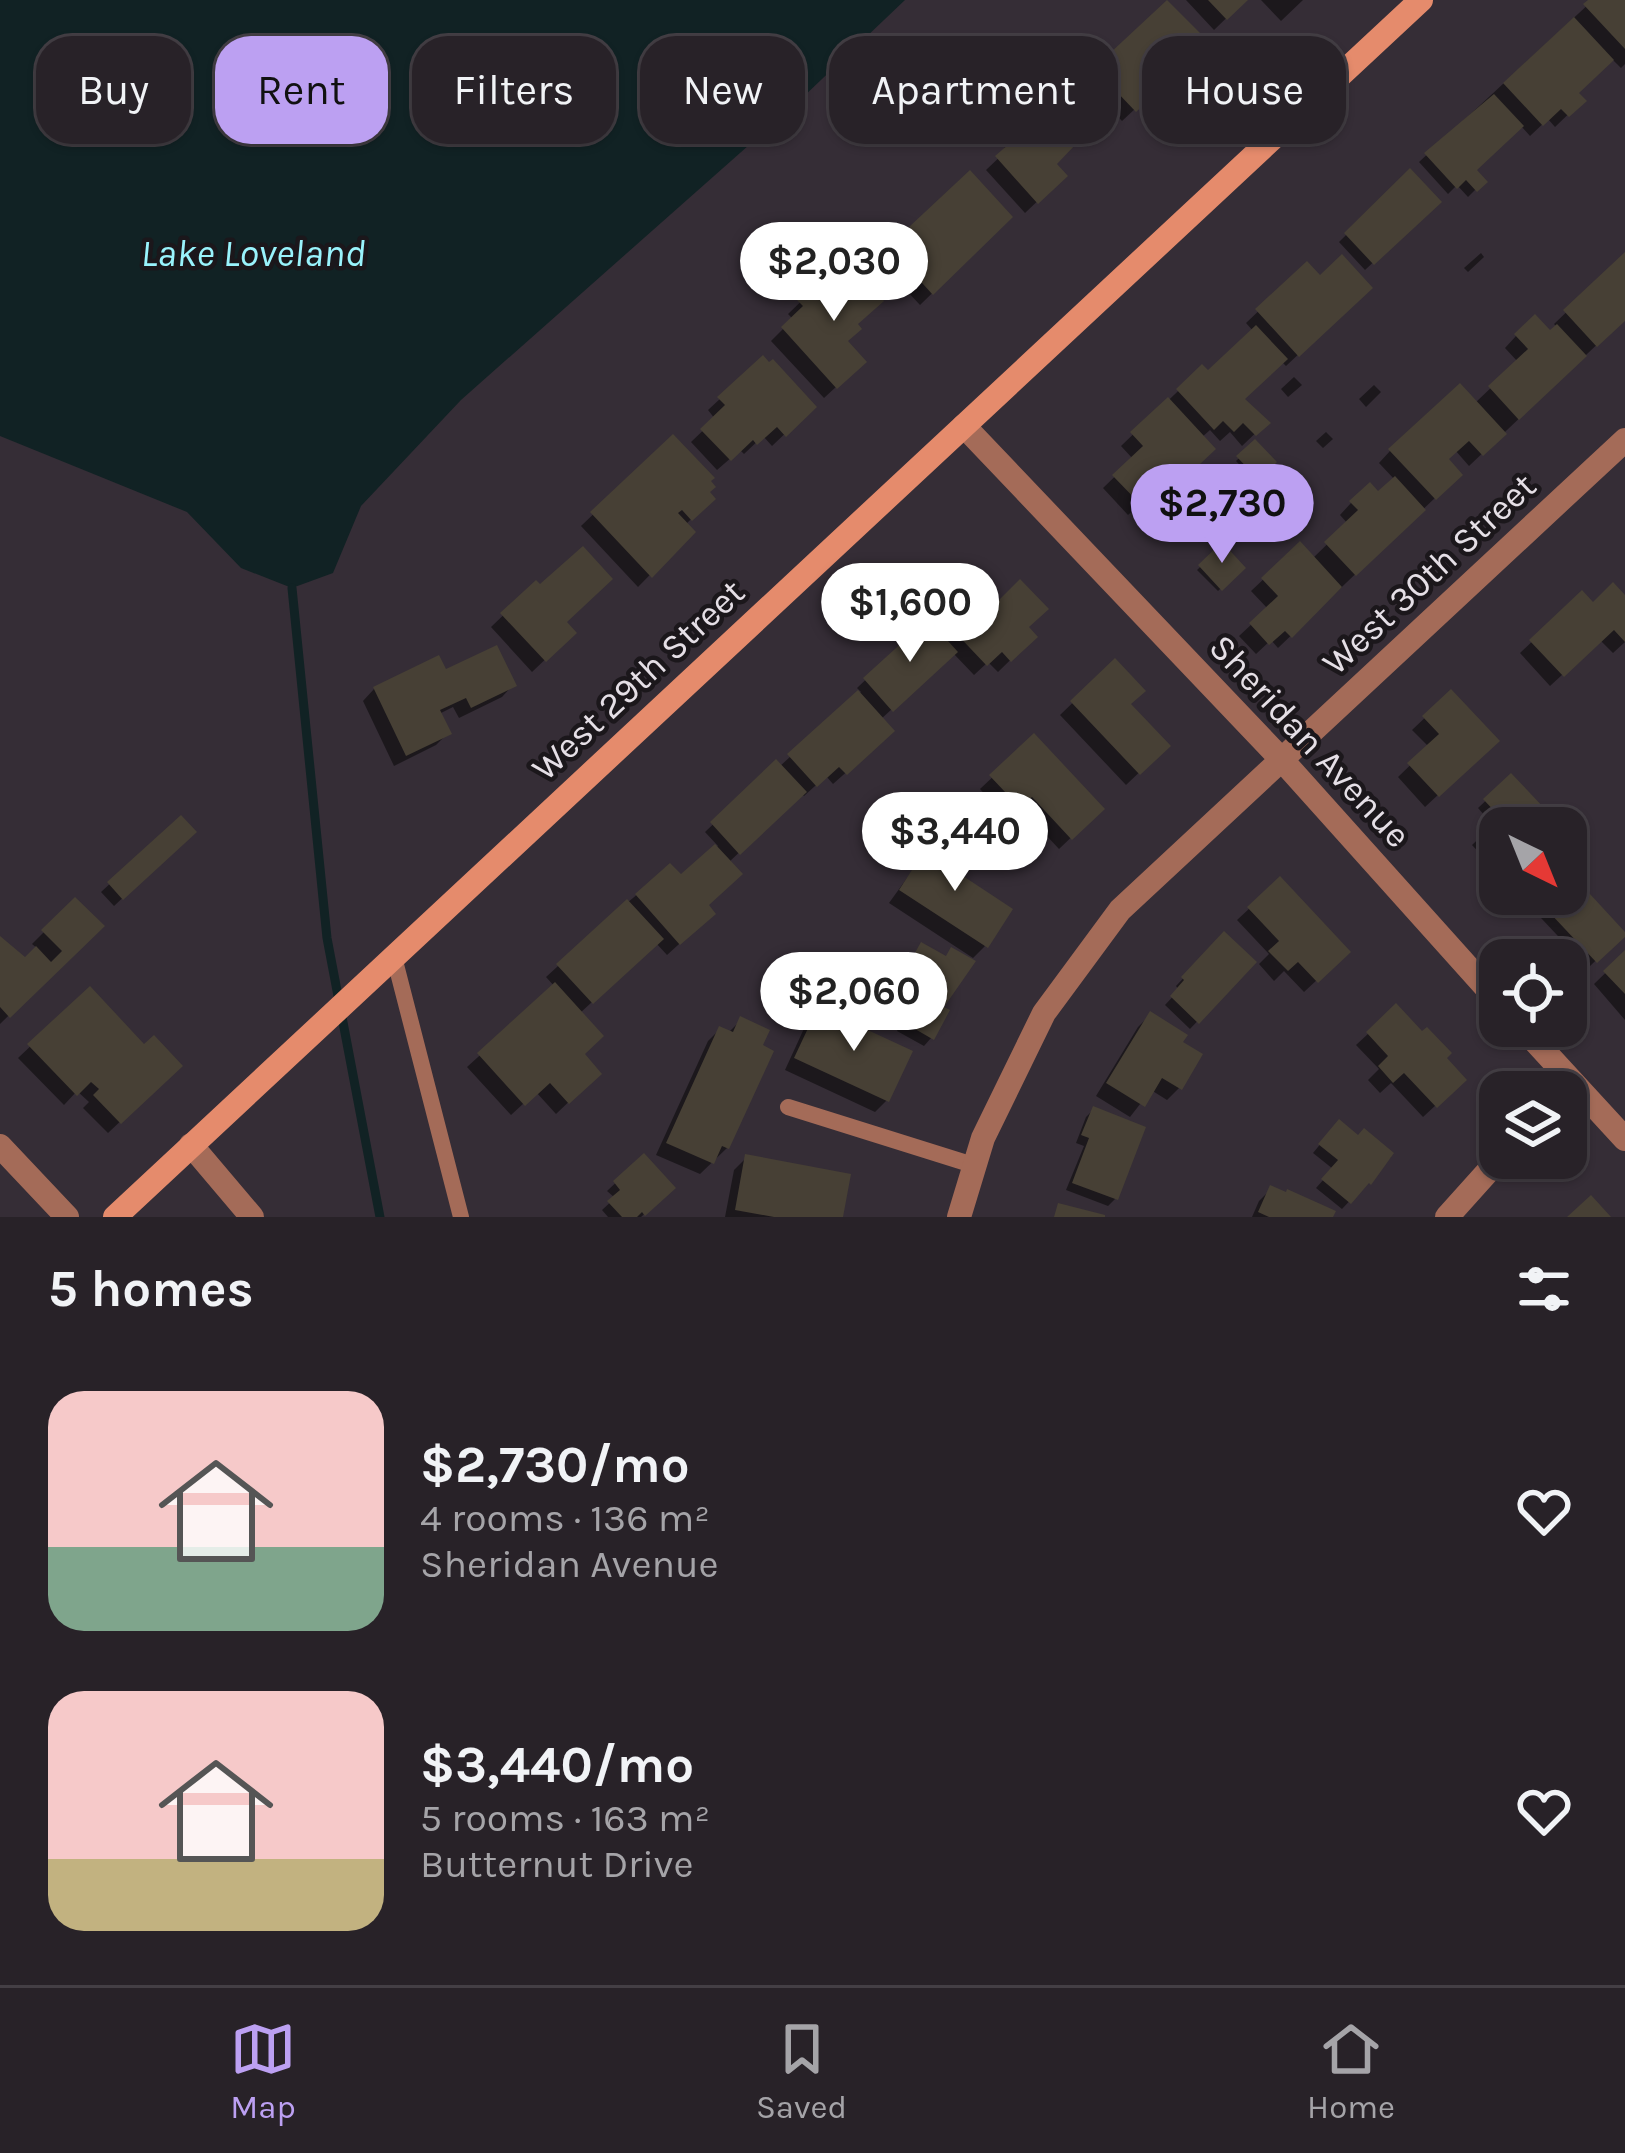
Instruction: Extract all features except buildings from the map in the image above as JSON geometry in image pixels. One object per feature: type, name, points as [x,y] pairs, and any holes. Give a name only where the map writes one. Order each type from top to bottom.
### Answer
[{"type":"main road","name":"West 29th Street","points":[[116,1217],[1421,0]]},
{"type":"street","name":"Sheridan Avenue","points":[[964,426],[1282,760],[1479,980]]},
{"type":"street","name":"West 30th Street","points":[[959,1217],[973,1165],[1033,1033],[1080,960],[1120,910],[1620,454]]},
{"type":"street","points":[[1537,1047],[1556,1071]]},
{"type":"street","points":[[1587,1104],[1625,1139]]},
{"type":"street","points":[[191,1145],[252,1217]]},
{"type":"street","points":[[0,1146],[67,1217]]},
{"type":"street","points":[[1447,1217],[1481,1179]]},
{"type":"lane","points":[[394,957],[461,1217]]},
{"type":"lane","points":[[788,1107],[973,1165]]},
{"type":"water","name":"Lake Loveland","points":[[0,0],[905,0],[867,36],[829,36],[829,72],[805,95],[805,36],[640,36],[640,144],[750,144],[461,400],[361,506],[333,573],[292,588],[241,568],[187,512],[0,436]]},
{"type":"waterway","points":[[292,588],[327,938],[380,1217]]}]
